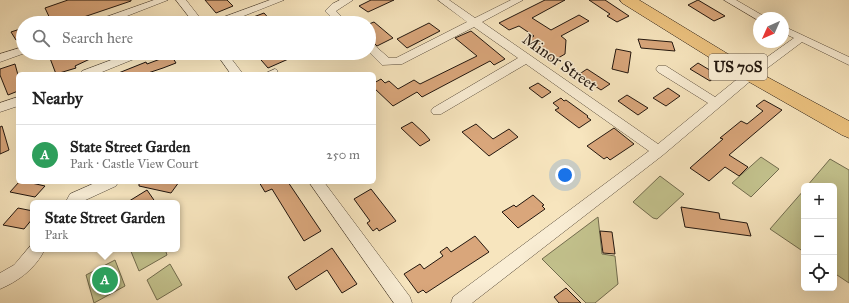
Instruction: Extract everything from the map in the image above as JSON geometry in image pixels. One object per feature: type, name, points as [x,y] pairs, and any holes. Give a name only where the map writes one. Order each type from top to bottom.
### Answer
[{"type":"main road","name":"US 70S","points":[[628,0],[756,71],[849,116]]},
{"type":"main road","name":"US 70S","points":[[649,0],[756,71],[849,130]]},
{"type":"street","points":[[118,16],[163,0]]},
{"type":"street","points":[[181,0],[194,16]]},
{"type":"street","points":[[236,16],[279,0]]},
{"type":"street","points":[[335,16],[330,11],[335,6],[348,0]]},
{"type":"street","name":"Minor Street","points":[[443,0],[658,151]]},
{"type":"street","points":[[376,53],[386,62],[398,61],[518,0]]},
{"type":"street","points":[[729,0],[753,13]]},
{"type":"street","points":[[789,32],[849,61]]},
{"type":"street","points":[[459,303],[658,151],[756,71],[801,38]]},
{"type":"street","points":[[0,58],[16,52]]},
{"type":"street","points":[[437,110],[527,58]]},
{"type":"street","points":[[91,72],[122,60]]},
{"type":"street","points":[[226,60],[235,72]]},
{"type":"street","points":[[662,69],[716,103]]},
{"type":"street","points":[[0,108],[16,102]]},
{"type":"street","points":[[73,200],[74,198],[106,184]]},
{"type":"street","points":[[317,184],[404,303]]},
{"type":"street","points":[[0,281],[20,270],[35,252]]},
{"type":"shaded area","points":[[761,157],[779,169],[751,197],[732,183]]},
{"type":"shaded area","points":[[830,159],[849,170],[849,283],[837,275],[837,183],[810,183]]},
{"type":"shaded area","points":[[660,176],[684,194],[657,219],[653,218],[633,202]]},
{"type":"shaded area","points":[[801,193],[801,250],[770,229]]},
{"type":"shaded area","points":[[598,217],[602,254],[615,256],[618,284],[595,303],[586,303],[542,259]]},
{"type":"shaded area","points":[[131,252],[166,252],[167,255],[139,271]]},
{"type":"shaded area","points":[[115,260],[125,286],[94,303],[86,275]]},
{"type":"shaded area","points":[[170,264],[182,285],[157,300],[147,280]]},
{"type":"building","points":[[68,0],[131,0],[87,16],[49,16],[45,8]]},
{"type":"building","points":[[205,0],[227,0],[233,6],[216,13]]},
{"type":"building","points":[[371,0],[394,0],[368,12],[359,6]]},
{"type":"building","points":[[545,0],[565,0],[532,18],[551,30],[579,15],[589,21],[561,36],[566,40],[565,54],[553,61],[525,41],[534,36],[519,26],[509,30],[499,23]]},
{"type":"building","points":[[589,0],[605,0],[629,16],[617,22],[607,16],[610,14]]},
{"type":"building","points":[[698,0],[725,16],[714,21],[688,5]]},
{"type":"building","points":[[264,13],[267,16],[256,16]]},
{"type":"building","points":[[429,23],[440,31],[407,48],[397,39]]},
{"type":"building","points":[[376,24],[393,38],[377,46],[376,45]]},
{"type":"building","points":[[16,30],[16,40],[11,32]]},
{"type":"building","points":[[471,31],[505,59],[494,65],[490,61],[422,97],[417,92],[393,106],[376,90],[376,82],[381,79],[385,83],[389,81],[398,89],[414,80],[420,84],[477,56],[455,38]]},
{"type":"building","points":[[638,39],[672,42],[675,51],[641,48]]},
{"type":"building","points":[[616,49],[631,52],[628,73],[612,69]]},
{"type":"building","points":[[51,60],[88,60],[75,66],[76,68],[63,72],[55,72]]},
{"type":"building","points":[[158,60],[174,60],[176,63],[151,72],[121,72],[146,62],[147,64]]},
{"type":"building","points":[[261,60],[286,60],[268,68]]},
{"type":"building","points":[[698,63],[718,75],[710,81],[690,69]]},
{"type":"building","points":[[15,64],[17,72],[16,92],[8,95],[0,75],[0,69]]},
{"type":"building","points":[[587,69],[610,84],[601,90],[578,75]]},
{"type":"building","points":[[538,83],[551,92],[542,98],[529,88]]},
{"type":"building","points":[[668,88],[680,96],[666,106],[653,98]]},
{"type":"building","points":[[627,95],[648,108],[638,115],[618,101]]},
{"type":"building","points":[[561,98],[588,116],[587,117],[591,120],[579,128],[555,110],[559,108],[553,103]]},
{"type":"building","points":[[764,100],[782,110],[729,155],[748,167],[739,176],[725,167],[709,181],[690,168],[723,139],[720,138],[741,121],[747,124],[763,111],[756,106]]},
{"type":"building","points":[[412,122],[430,140],[420,146],[401,128]]},
{"type":"building","points":[[476,124],[493,139],[509,129],[518,137],[489,156],[462,132]]},
{"type":"building","points":[[2,126],[9,150],[0,154],[0,127]]},
{"type":"building","points":[[614,128],[634,144],[610,160],[607,157],[604,159],[587,146]]},
{"type":"building","points":[[17,184],[36,184],[45,186],[35,197],[10,192]]},
{"type":"building","points":[[139,184],[178,184],[171,193],[139,186]]},
{"type":"building","points":[[260,184],[289,184],[321,231],[304,241],[272,189],[265,192]]},
{"type":"building","points":[[371,189],[396,221],[379,231],[377,228],[373,231],[367,223],[370,221],[354,199]]},
{"type":"building","points":[[147,190],[154,200],[131,200]]},
{"type":"building","points":[[533,195],[544,205],[542,206],[545,209],[518,228],[502,212],[514,205],[516,207]]},
{"type":"building","points":[[681,207],[719,213],[720,219],[747,223],[751,236],[685,227]]},
{"type":"building","points":[[18,208],[30,210],[30,222],[24,229],[3,225]]},
{"type":"building","points":[[600,231],[612,232],[615,254],[603,253]]},
{"type":"building","points":[[475,236],[489,252],[426,293],[423,290],[418,293],[404,274],[420,264],[424,269],[443,256],[440,252],[447,247],[451,252]]},
{"type":"building","points":[[332,248],[357,284],[342,293],[327,270],[296,290],[288,277]]},
{"type":"building","points":[[566,288],[581,303],[559,303],[554,297]]},
{"type":"place","name":"State Street Garden","points":[[105,280]]}]
